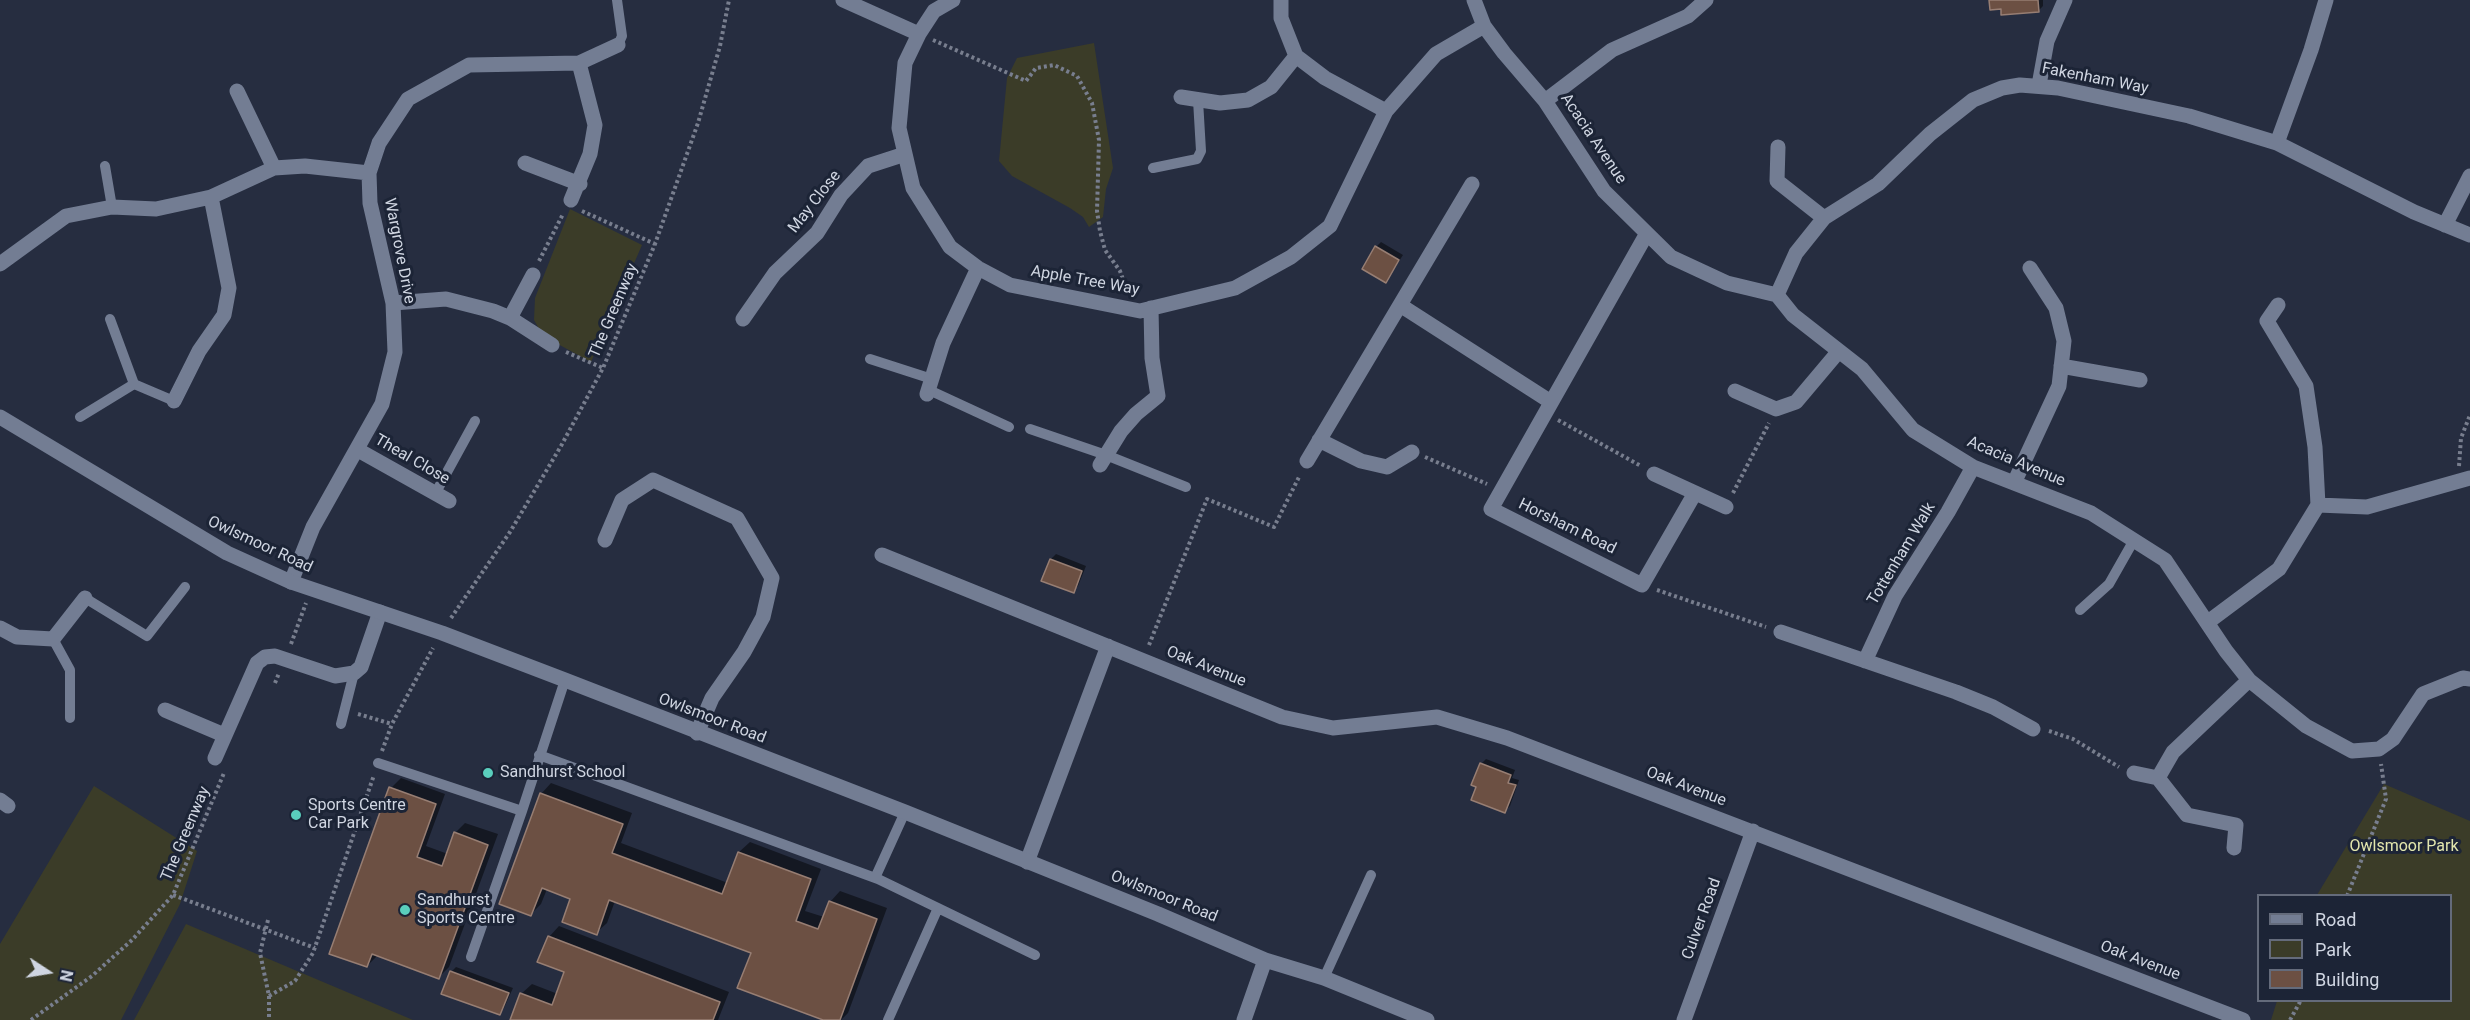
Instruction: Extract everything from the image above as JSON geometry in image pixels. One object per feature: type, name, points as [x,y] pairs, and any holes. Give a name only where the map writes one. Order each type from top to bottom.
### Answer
[{"type":"street","points":[[843,0],[918,34]]},
{"type":"street","name":"Apple Tree Way","points":[[953,0],[934,11],[918,34],[905,63],[899,128],[913,188],[950,247],[978,268],[1010,285],[1140,310],[1235,288],[1291,256],[1330,226],[1386,111],[1436,54],[1484,26]]},
{"type":"street","points":[[1281,0],[1281,18],[1296,56],[1325,78],[1386,111]]},
{"type":"street","name":"Acacia Avenue","points":[[1474,0],[1484,26],[1545,101],[1604,191],[1646,235],[1671,257],[1727,284],[1777,295],[1793,315],[1862,369],[1913,430],[1973,467],[2091,513],[2165,560],[2250,680],[2306,726],[2352,751],[2379,749]]},
{"type":"street","points":[[1545,101],[1612,50],[1688,16],[1706,0]]},
{"type":"street","points":[[2039,85],[2047,41],[2065,0]]},
{"type":"street","points":[[2277,143],[2326,0]]},
{"type":"street","name":"Wargrove Drive","points":[[291,582],[313,527],[382,404],[395,352],[393,303],[370,203],[369,173],[379,143],[408,99],[469,65],[579,63],[618,45]]},
{"type":"street","points":[[1181,97],[1220,103],[1248,100],[1271,87],[1296,56]]},
{"type":"street","points":[[569,203],[580,184],[590,154],[595,126],[579,63]]},
{"type":"street","name":"Fakenham Way","points":[[1777,295],[1796,253],[1824,218],[1878,184],[1930,134],[1973,100],[2002,88],[2039,85],[2189,116],[2277,143],[2470,235]]},
{"type":"street","points":[[237,91],[274,168]]},
{"type":"street","points":[[1778,147],[1777,181],[1824,218]]},
{"type":"street","name":"May Close","points":[[743,319],[775,273],[817,233],[841,195],[868,166],[905,154]]},
{"type":"street","points":[[525,163],[580,184]]},
{"type":"street","points":[[0,264],[66,216],[112,207],[156,209],[211,197],[274,168],[305,166],[369,173]]},
{"type":"street","points":[[2445,225],[2470,176]]},
{"type":"street","points":[[1307,461],[1472,184]]},
{"type":"street","points":[[174,401],[199,351],[224,315],[229,288],[211,197]]},
{"type":"street","name":"Horsham Road","points":[[1642,585],[1491,509],[1646,235]]},
{"type":"street","points":[[929,388],[956,311],[978,268]]},
{"type":"street","points":[[2014,483],[2059,386],[2064,341],[2055,308],[2030,268]]},
{"type":"street","points":[[510,318],[532,274]]},
{"type":"street","points":[[393,303],[446,299],[510,318],[552,345]]},
{"type":"street","points":[[1400,305],[1548,408]]},
{"type":"street","points":[[2208,622],[2279,569],[2318,505],[2316,447],[2306,386],[2267,321],[2278,305]]},
{"type":"street","points":[[1103,460],[1136,414],[1158,396],[1152,358],[1151,308]]},
{"type":"street","points":[[1735,391],[1776,409],[1796,402],[1839,351]]},
{"type":"street","points":[[2061,366],[2140,380]]},
{"type":"street","name":"Owlsmoor Road","points":[[0,417],[228,553],[291,582],[565,680],[905,812],[1168,918],[1264,960],[1323,978],[1405,1016],[1428,1020]]},
{"type":"street","points":[[1319,440],[1361,461],[1387,467],[1412,452]]},
{"type":"street","name":"Theal Close","points":[[358,450],[442,498]]},
{"type":"street","name":"Tottenham Walk","points":[[1865,661],[1895,596],[1948,512],[1973,467]]},
{"type":"street","points":[[1654,474],[1726,507]]},
{"type":"street","points":[[2318,505],[2367,507],[2464,478]]},
{"type":"street","points":[[605,540],[622,500],[653,480],[737,518],[772,578],[763,617],[744,652],[712,698],[697,733]]},
{"type":"street","points":[[1642,585],[1695,493]]},
{"type":"street","name":"Oak Avenue","points":[[882,555],[1282,717],[1334,728],[1437,717],[1507,738],[2243,1020]]},
{"type":"street","points":[[0,628],[17,637],[53,639],[86,598]]},
{"type":"street","points":[[215,758],[250,674],[265,657],[275,656],[335,676],[354,673],[361,667],[380,612]]},
{"type":"street","points":[[1781,632],[1984,703],[2033,729]]},
{"type":"street","points":[[1027,862],[1108,645]]},
{"type":"street","points":[[2379,749],[2393,739],[2423,694],[2463,678],[2470,679]]},
{"type":"street","points":[[2158,778],[2174,752],[2250,680]]},
{"type":"street","points":[[165,710],[224,735]]},
{"type":"street","points":[[2134,773],[2158,778],[2187,815],[2236,825],[2234,848]]},
{"type":"street","name":"Culver Road","points":[[1684,1020],[1753,831]]},
{"type":"street","points":[[1244,1020],[1264,960]]},
{"type":"lane","points":[[617,0],[622,36],[618,45]]},
{"type":"lane","points":[[1154,168],[1197,159],[1201,151],[1198,100]]},
{"type":"lane","points":[[105,166],[112,207]]},
{"type":"lane","points":[[110,319],[134,384],[174,401]]},
{"type":"lane","points":[[870,359],[1009,427]]},
{"type":"lane","points":[[80,417],[134,384]]},
{"type":"lane","points":[[442,498],[475,421]]},
{"type":"lane","points":[[1030,429],[1103,460],[1186,487]]},
{"type":"lane","points":[[2080,610],[2109,584],[2134,540]]},
{"type":"lane","points":[[86,598],[147,636],[185,587]]},
{"type":"lane","points":[[53,639],[70,670],[70,718]]},
{"type":"lane","points":[[341,724],[354,673]]},
{"type":"lane","points":[[471,957],[565,680]]},
{"type":"lane","points":[[538,755],[875,878],[1035,955]]},
{"type":"lane","points":[[378,763],[522,811]]},
{"type":"lane","points":[[875,878],[905,812]]},
{"type":"lane","points":[[1323,978],[1371,875]]},
{"type":"lane","points":[[888,1020],[938,909]]},
{"type":"path","name":"The Greenway","points":[[450,621],[544,475],[603,368],[655,244],[698,123],[720,46],[729,0]]},
{"type":"path","points":[[918,34],[1026,81],[1036,68],[1054,65],[1077,76],[1092,103],[1099,140],[1097,202],[1100,231],[1105,250],[1120,271],[1127,288],[1126,308]]},
{"type":"path","points":[[532,274],[569,203],[655,244]]},
{"type":"path","points":[[552,345],[603,368]]},
{"type":"path","points":[[1548,408],[1654,474]]},
{"type":"path","points":[[1726,507],[1776,409]]},
{"type":"path","points":[[2464,478],[2461,438],[2470,415]]},
{"type":"path","points":[[1412,452],[1501,491]]},
{"type":"path","points":[[1143,660],[1207,499],[1274,527],[1307,461]]},
{"type":"path","points":[[1642,585],[1781,632]]},
{"type":"path","points":[[290,648],[311,589]]},
{"type":"path","points":[[269,996],[295,981],[315,948],[392,724],[432,650]]},
{"type":"path","points":[[357,713],[392,724]]},
{"type":"path","points":[[2033,729],[2073,739],[2134,773]]},
{"type":"path","points":[[2348,894],[2386,799],[2379,749]]},
{"type":"path","name":"The Greenway","points":[[31,1020],[92,976],[132,940],[173,895],[224,773]]},
{"type":"path","points":[[173,895],[315,948]]},
{"type":"path","points":[[268,920],[260,953],[269,996],[269,1020]]},
{"type":"path","points":[[2290,1020],[2300,1002]]},
{"type":"green space","points":[[1094,43],[1113,168],[1106,189],[1103,217],[1089,227],[1083,217],[1012,176],[999,161],[1007,78],[1017,58]]},
{"type":"green space","points":[[570,209],[642,245],[591,362],[543,336],[534,320],[535,298]]},
{"type":"green space","name":"Owlsmoor Park","points":[[2384,784],[2470,821],[2470,1020],[2271,1020],[2277,1002],[2452,1002],[2452,894],[2318,894]]},
{"type":"green space","points":[[94,786],[197,851],[180,904],[121,1020],[0,1020],[0,944]]},
{"type":"green space","points":[[186,924],[413,1020],[134,1020]]},
{"type":"building","points":[[1989,0],[2038,0],[2039,12],[2001,15],[2001,9],[1990,10]]},
{"type":"building","points":[[1375,246],[1399,260],[1386,283],[1362,269]]},
{"type":"building","points":[[1050,559],[1082,571],[1074,593],[1041,581]]},
{"type":"building","points":[[1480,763],[1511,775],[1508,783],[1516,785],[1505,813],[1471,800],[1476,787],[1471,785]]},
{"type":"building","name":"Sandhurst Sports Centre","points":[[389,787],[436,804],[417,857],[442,866],[454,832],[488,845],[439,979],[372,954],[367,967],[329,954]]},
{"type":"building","points":[[540,793],[623,824],[612,853],[722,894],[738,852],[811,879],[796,921],[818,929],[829,901],[877,919],[840,1020],[823,1020],[737,988],[751,953],[609,900],[597,935],[562,922],[570,899],[542,888],[531,916],[499,904]]},
{"type":"building","points":[[548,936],[720,1002],[713,1020],[510,1020],[520,993],[552,1005],[564,972],[537,962]]},
{"type":"building","points":[[450,971],[509,993],[500,1015],[441,994]]},
{"type":"place","name":"Sandhurst School","points":[[488,773]]},
{"type":"place","name":"Sports Centre Car Park","points":[[296,815]]},
{"type":"place","name":"Sandhurst Sports Centre","points":[[405,910]]}]
